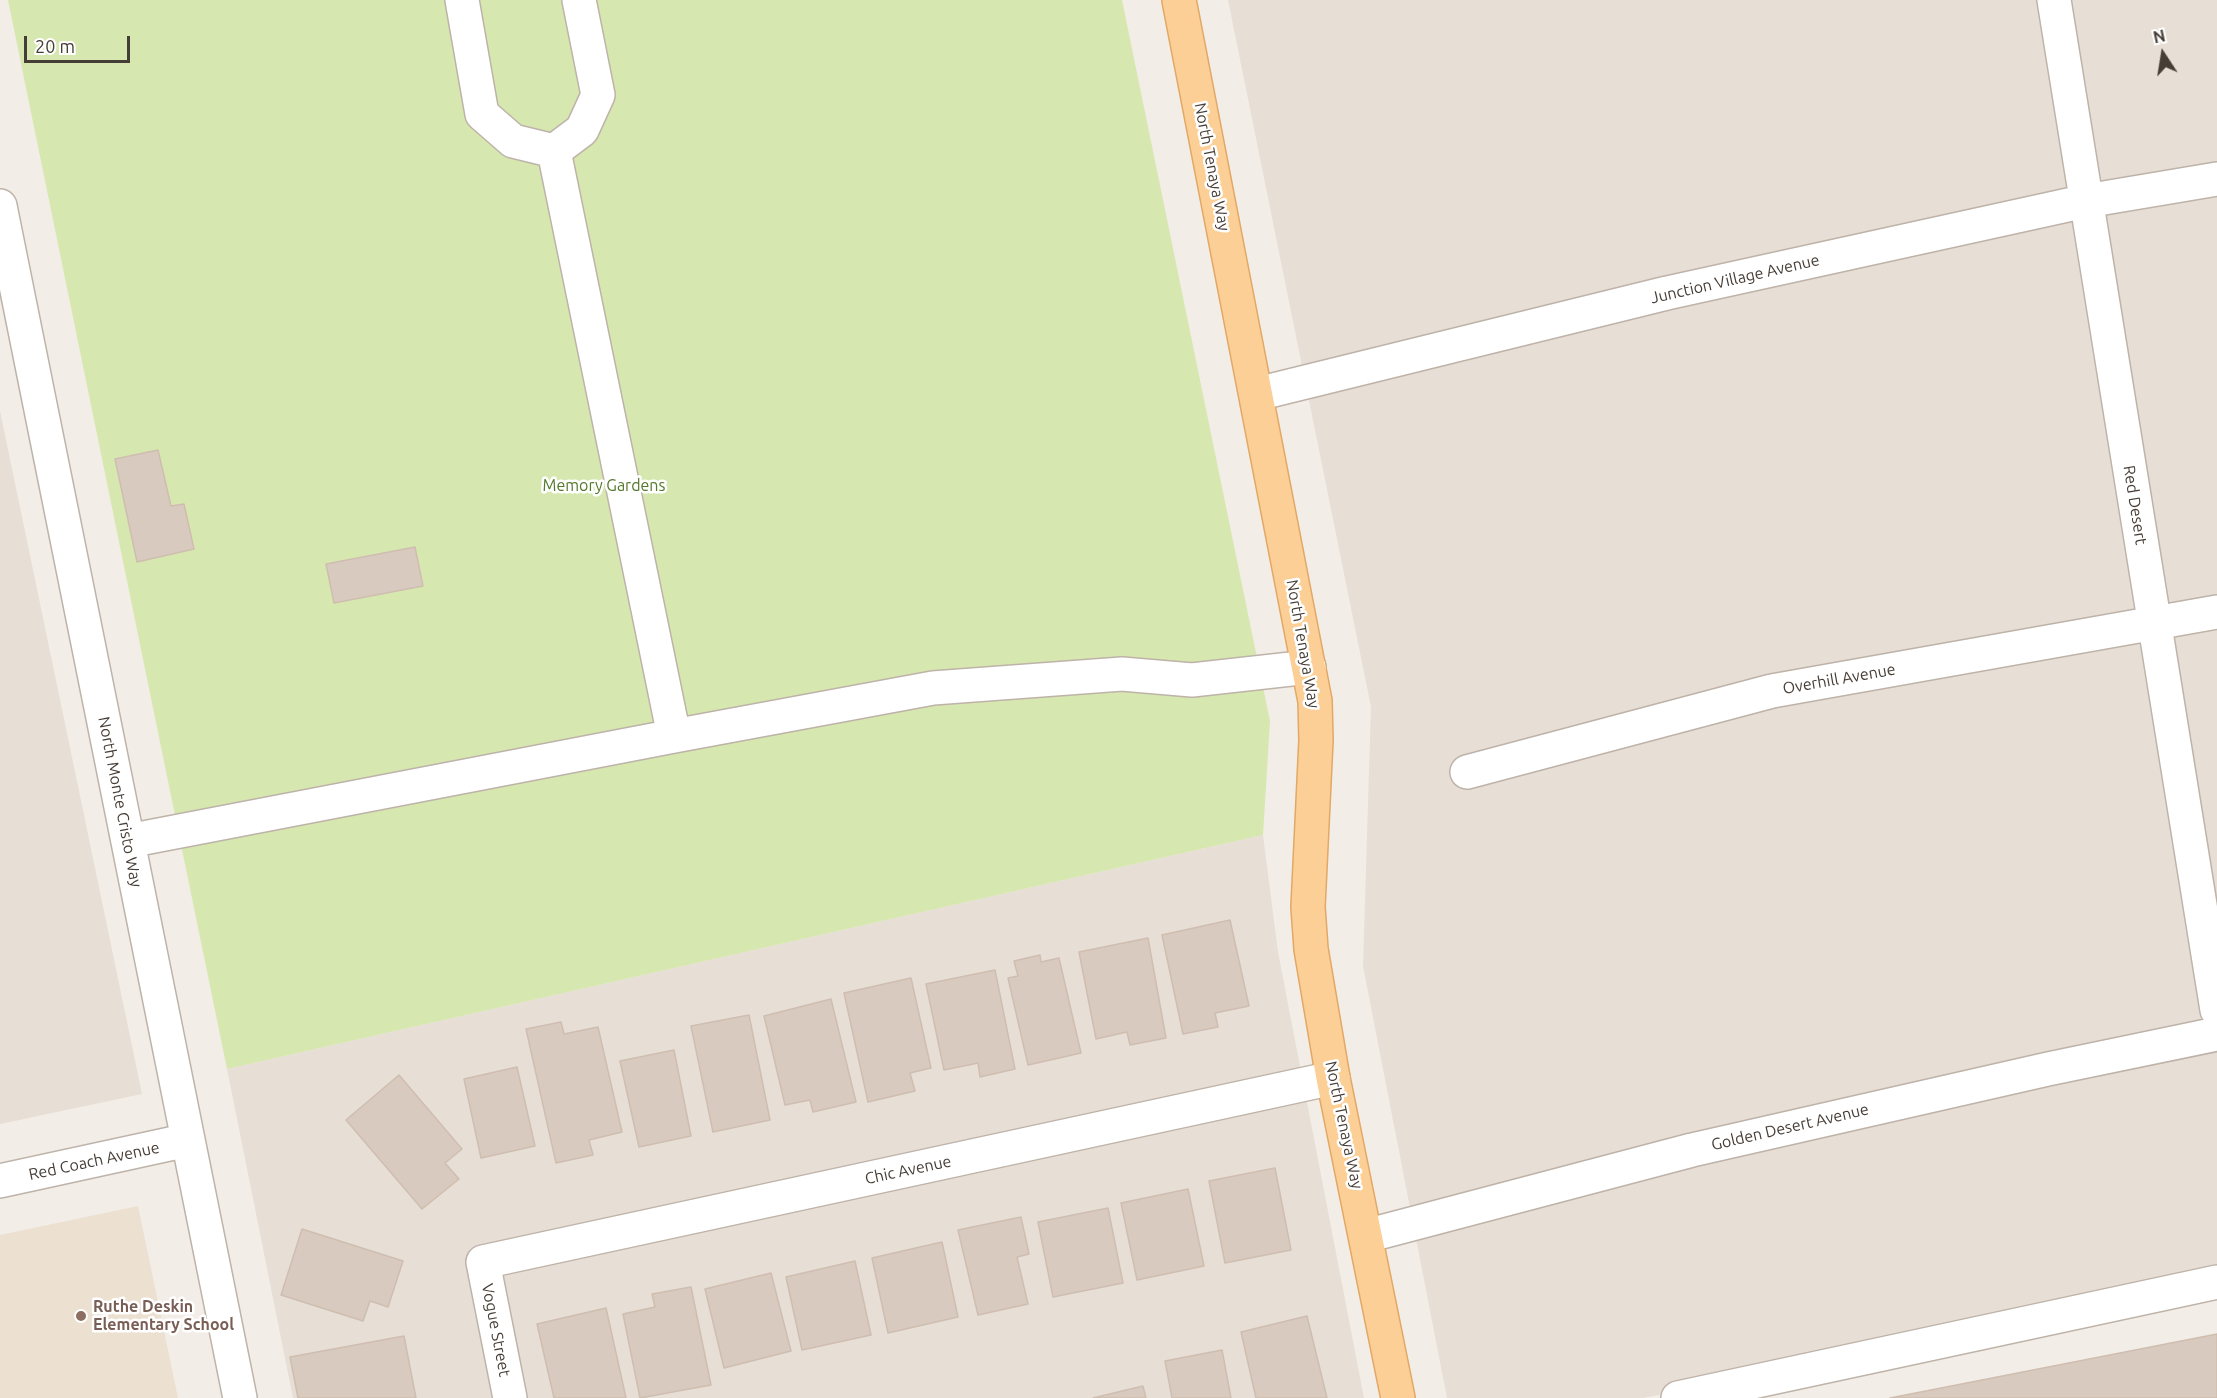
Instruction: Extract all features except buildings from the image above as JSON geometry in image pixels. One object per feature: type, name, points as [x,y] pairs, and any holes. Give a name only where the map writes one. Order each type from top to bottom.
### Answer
[{"type":"main road","name":"North Tenaya Way","points":[[1179,0],[1315,701],[1316,740],[1309,863],[1311,949],[1333,1078],[1398,1398]]},
{"type":"street","points":[[462,0],[482,114],[513,141],[554,151]]},
{"type":"street","points":[[554,151],[582,130],[598,95],[579,0]]},
{"type":"street","name":"Red Desert","points":[[2054,0],[2217,1010]]},
{"type":"street","points":[[554,151],[674,736]]},
{"type":"street","name":"Junction Village Avenue","points":[[1257,394],[1667,293],[2086,201],[2217,178]]},
{"type":"street","name":"North Monte Cristo Way","points":[[0,206],[240,1398]]},
{"type":"street","name":"Overhill Avenue","points":[[1467,771],[1772,691],[2217,612]]},
{"type":"street","points":[[128,841],[933,688],[1122,674],[1192,680],[1309,667]]},
{"type":"street","name":"Golden Desert Avenue","points":[[1366,1236],[1692,1150],[2048,1069],[2217,1034]]},
{"type":"street","name":"Chic Avenue","points":[[483,1262],[1333,1078]]},
{"type":"street","name":"Red Coach Avenue","points":[[0,1181],[189,1140]]},
{"type":"street","name":"Vogue Street","points":[[483,1262],[510,1398]]},
{"type":"street","points":[[1678,1398],[2217,1282]]},
{"type":"shaded area","points":[[1228,0],[2217,0],[2217,1285],[1643,1398],[1447,1398],[1363,966],[1371,707]]},
{"type":"shaded area","points":[[0,411],[142,1094],[0,1124]]},
{"type":"shaded area","points":[[1263,835],[1278,952],[1364,1398],[293,1398],[227,1069]]},
{"type":"shaded area","name":"Ruthe Deskin Elementary School","points":[[138,1206],[178,1398],[0,1398],[0,1235]]},
{"type":"green space","name":"Memory Gardens","points":[[8,0],[1122,0],[1270,721],[1263,835],[227,1069]]},
{"type":"place","name":"Ruthe Deskin Elementary School","points":[[81,1316]]}]
